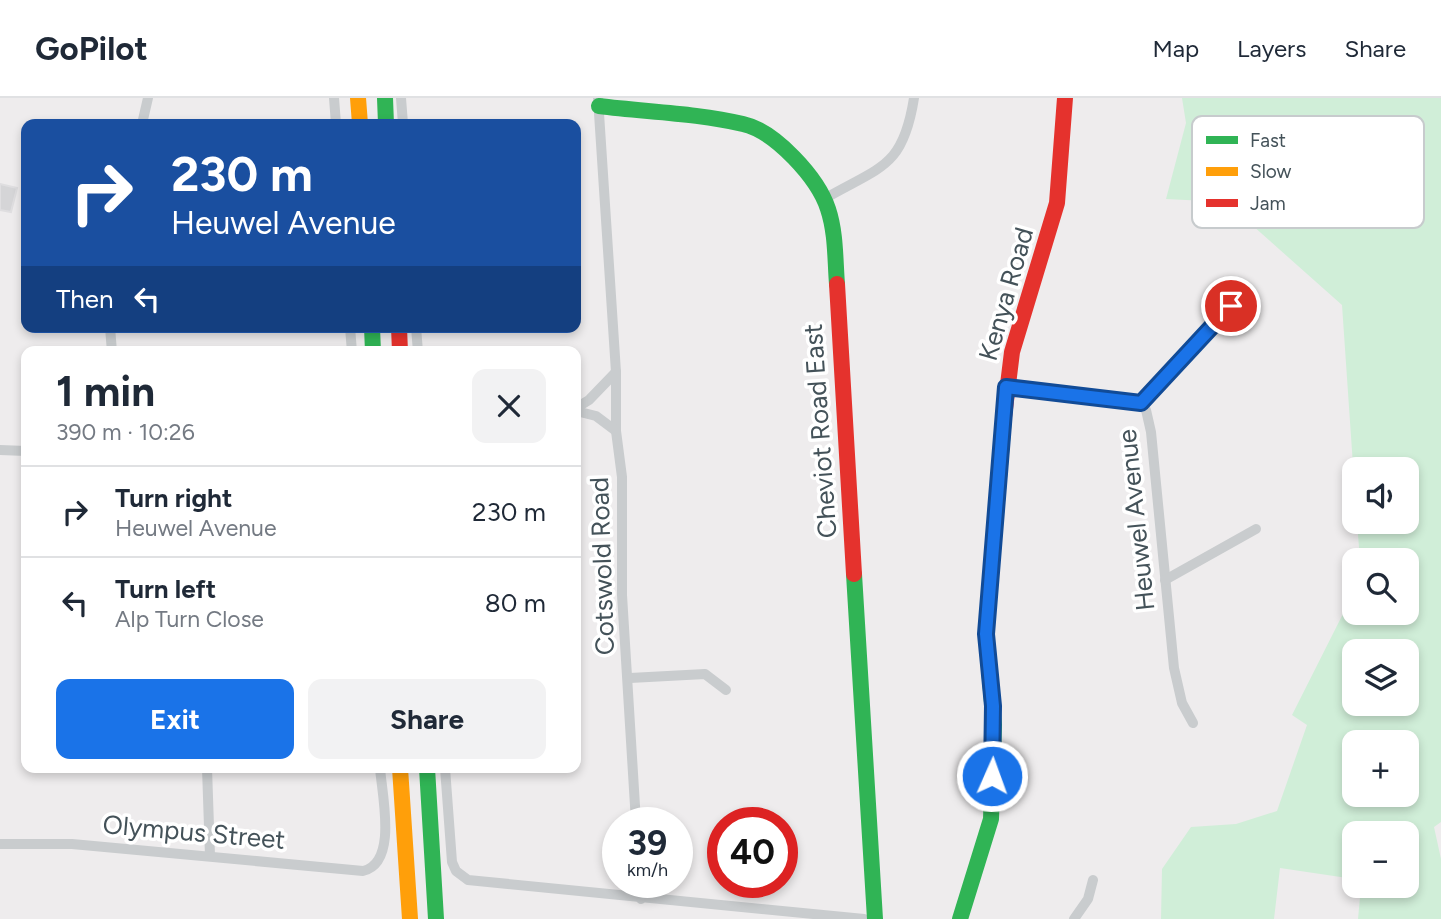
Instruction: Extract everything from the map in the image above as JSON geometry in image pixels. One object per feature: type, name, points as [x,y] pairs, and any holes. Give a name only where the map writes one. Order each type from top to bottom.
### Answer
[{"type":"street","points":[[143,119],[148,98]]},
{"type":"street","points":[[334,98],[336,119]]},
{"type":"street","points":[[358,98],[360,119]]},
{"type":"street","points":[[384,98],[386,119]]},
{"type":"street","points":[[401,98],[403,119]]},
{"type":"street","points":[[824,199],[886,163],[898,152],[909,126],[914,98]]},
{"type":"street","name":"Kenya Road","points":[[960,919],[991,819],[994,716],[986,634],[1006,387],[1012,352],[1057,203],[1065,98]]},
{"type":"street","name":"Cheviot Road East","points":[[598,102],[745,124],[763,131],[782,147],[824,199],[831,219],[875,919]]},
{"type":"street","name":"Cotswold Road","points":[[598,102],[616,372],[616,431],[622,477],[622,595],[630,678],[635,807]]},
{"type":"street","points":[[1141,403],[1231,306]]},
{"type":"street","points":[[581,406],[616,372]]},
{"type":"street","name":"Heuwel Avenue","points":[[1006,387],[1141,403],[1150,419],[1177,685],[1193,723]]},
{"type":"street","points":[[581,412],[596,416],[616,431]]},
{"type":"street","points":[[0,450],[21,451]]},
{"type":"street","points":[[1165,580],[1256,529]]},
{"type":"street","points":[[630,678],[705,674],[726,690]]},
{"type":"street","points":[[207,773],[210,856]]},
{"type":"street","name":"Olympus Street","points":[[0,844],[72,844],[363,870],[380,861],[384,846],[380,773]]},
{"type":"street","points":[[400,773],[410,919]]},
{"type":"street","points":[[427,773],[436,919]]},
{"type":"street","points":[[445,773],[450,851],[453,866],[462,877],[477,882],[864,919]]},
{"type":"street","points":[[1074,919],[1088,899],[1093,880]]},
{"type":"green space","points":[[1182,98],[1441,98],[1441,822],[1434,827],[1441,859],[1441,919],[1358,919],[1360,898],[1419,898],[1419,821],[1342,821],[1342,877],[1280,868],[1274,919],[1161,919],[1162,869],[1191,827],[1236,824],[1277,811],[1307,725],[1292,715],[1342,616],[1342,625],[1419,625],[1419,548],[1359,548],[1358,534],[1419,534],[1419,457],[1352,457],[1342,305],[1255,228],[1424,228],[1424,116],[1192,116],[1192,200],[1166,199],[1186,123]]},
{"type":"building","points":[[0,184],[17,188],[11,212],[0,210]]},
{"type":"traffic: fast","points":[[385,98],[386,119]]},
{"type":"traffic: fast","points":[[599,106],[726,120],[755,128],[768,136],[805,170],[823,197],[832,227],[837,284]]},
{"type":"traffic: fast","points":[[372,333],[373,346]]},
{"type":"traffic: fast","points":[[960,919],[991,819],[994,725],[986,634],[1004,417]]},
{"type":"traffic: fast","points":[[854,574],[875,919]]},
{"type":"traffic: fast","points":[[427,773],[436,919]]},
{"type":"traffic: slow","points":[[358,98],[360,119]]},
{"type":"traffic: slow","points":[[400,773],[410,919]]},
{"type":"traffic: jam","points":[[1004,417],[1012,352],[1057,203],[1065,98]]},
{"type":"traffic: jam","points":[[837,284],[854,574]]},
{"type":"traffic: jam","points":[[399,333],[400,346]]},
{"type":"route","points":[[992,776],[994,725],[986,634],[1006,387],[1134,400],[1141,403],[1231,306]]}]
